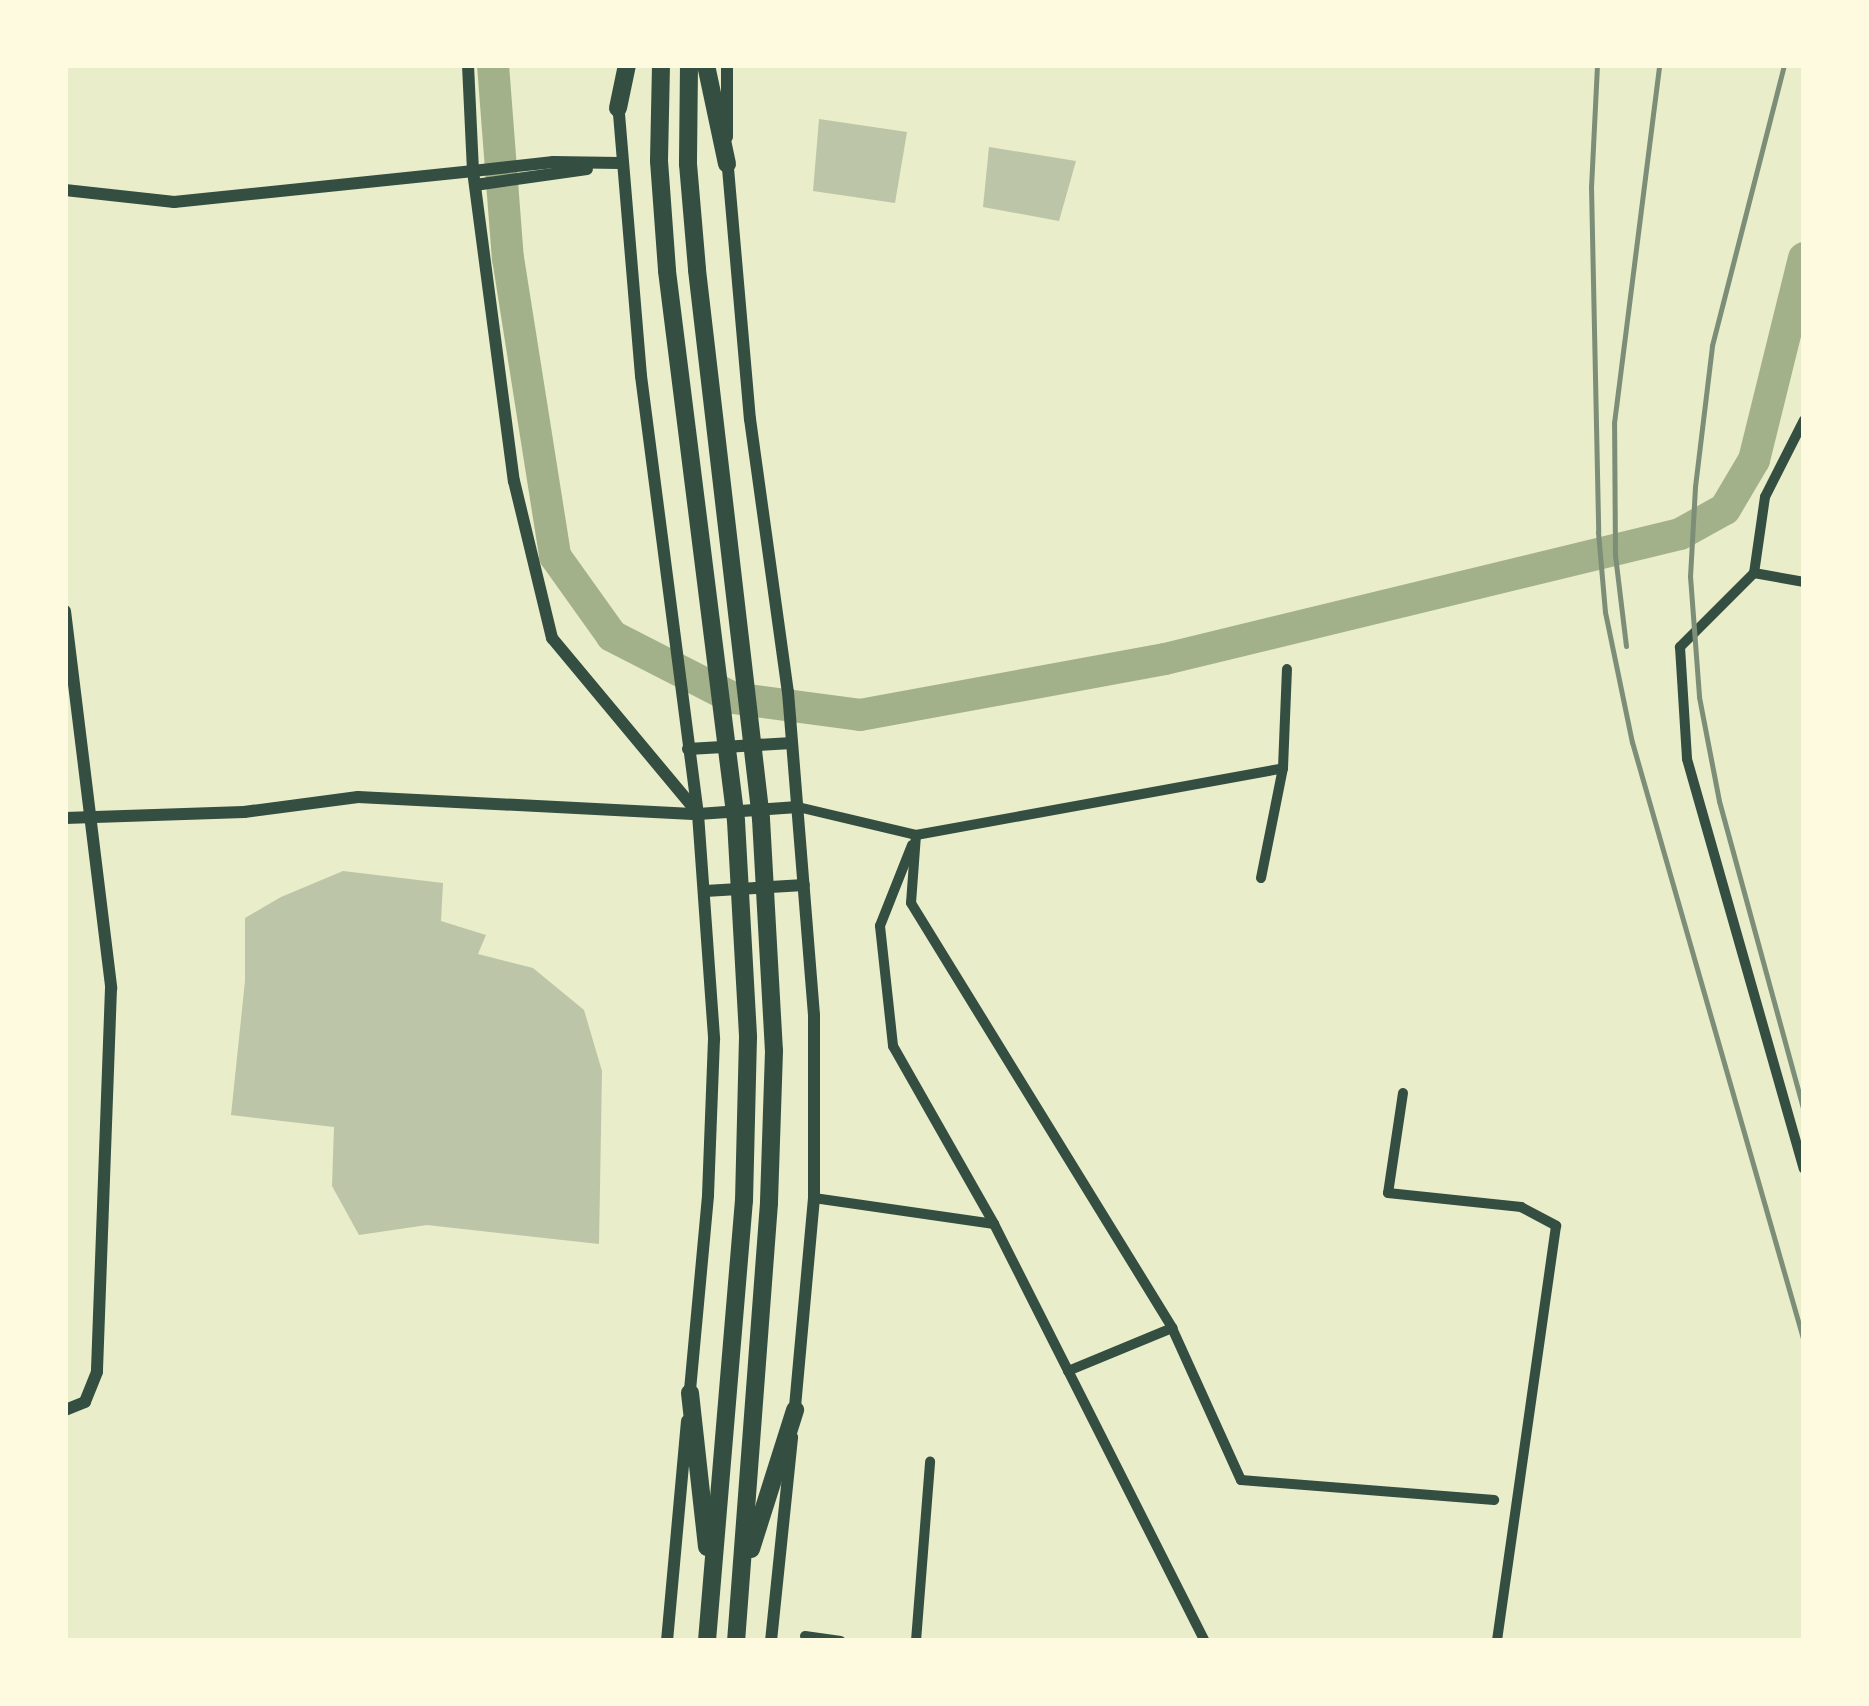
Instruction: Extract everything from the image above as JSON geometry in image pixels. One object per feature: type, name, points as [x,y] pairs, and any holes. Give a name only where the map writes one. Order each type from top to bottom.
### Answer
[{"type":"highway","points":[[618,108],[627,65]]},
{"type":"highway","points":[[661,65],[659,161],[667,270],[736,822],[748,1038],[744,1200],[706,1641]]},
{"type":"highway","points":[[689,65],[688,164],[697,270],[761,819],[774,1052],[768,1203],[736,1641]]},
{"type":"highway","points":[[706,65],[728,164]]},
{"type":"highway","points":[[690,1393],[711,1590]]},
{"type":"highway","points":[[741,1578],[795,1410]]},
{"type":"street","points":[[468,65],[474,178],[514,481],[552,638],[698,814]]},
{"type":"street","points":[[617,65],[619,163],[698,814],[714,1039],[708,1196],[667,1641]]},
{"type":"street","points":[[727,65],[728,164],[750,419],[788,692],[814,1015],[814,1198],[771,1641]]},
{"type":"street","points":[[65,190],[174,202],[619,163]]},
{"type":"street","points":[[1804,420],[1765,497],[1754,573],[1680,647],[1687,759],[1804,1169]]},
{"type":"street","points":[[1754,573],[1804,582]]},
{"type":"street","points":[[65,611],[110,988],[110,1106],[98,1372],[85,1402],[65,1410]]},
{"type":"street","points":[[1262,878],[1282,768],[1287,669]]},
{"type":"street","points":[[688,749],[792,748]]},
{"type":"street","points":[[65,818],[244,812],[358,797],[698,814],[798,807],[916,835],[1282,768]]},
{"type":"street","points":[[916,835],[880,926],[893,1046],[994,1224],[1205,1641]]},
{"type":"street","points":[[916,835],[911,903],[1172,1328],[1241,1480],[1494,1500]]},
{"type":"street","points":[[706,891],[804,885]]},
{"type":"street","points":[[1403,1093],[1388,1194],[1521,1207],[1556,1226],[1497,1641]]},
{"type":"street","points":[[814,1198],[994,1224]]},
{"type":"street","points":[[1068,1371],[1172,1328]]},
{"type":"street","points":[[916,1641],[930,1462]]},
{"type":"street","points":[[805,1636],[841,1641]]},
{"type":"building","points":[[819,119],[907,132],[895,203],[813,191]]},
{"type":"building","points":[[989,147],[1076,161],[1059,221],[983,207]]},
{"type":"building","points":[[343,871],[443,883],[441,921],[486,935],[478,954],[533,968],[584,1010],[602,1071],[599,1244],[427,1225],[359,1235],[332,1186],[334,1127],[231,1115],[245,981],[245,918],[281,897]]},
{"type":"waterway","points":[[493,65],[508,258],[555,556],[612,636],[733,698],[860,715],[1165,659],[1680,534],[1725,509],[1754,460],[1804,258]]},
{"type":"railway","points":[[1597,65],[1591,186],[1598,532],[1605,612],[1632,742],[1804,1342]]},
{"type":"railway","points":[[1626,646],[1615,555],[1614,423],[1659,65]]},
{"type":"railway","points":[[1784,65],[1712,346],[1695,487],[1690,576],[1699,697],[1719,801],[1804,1111]]}]
